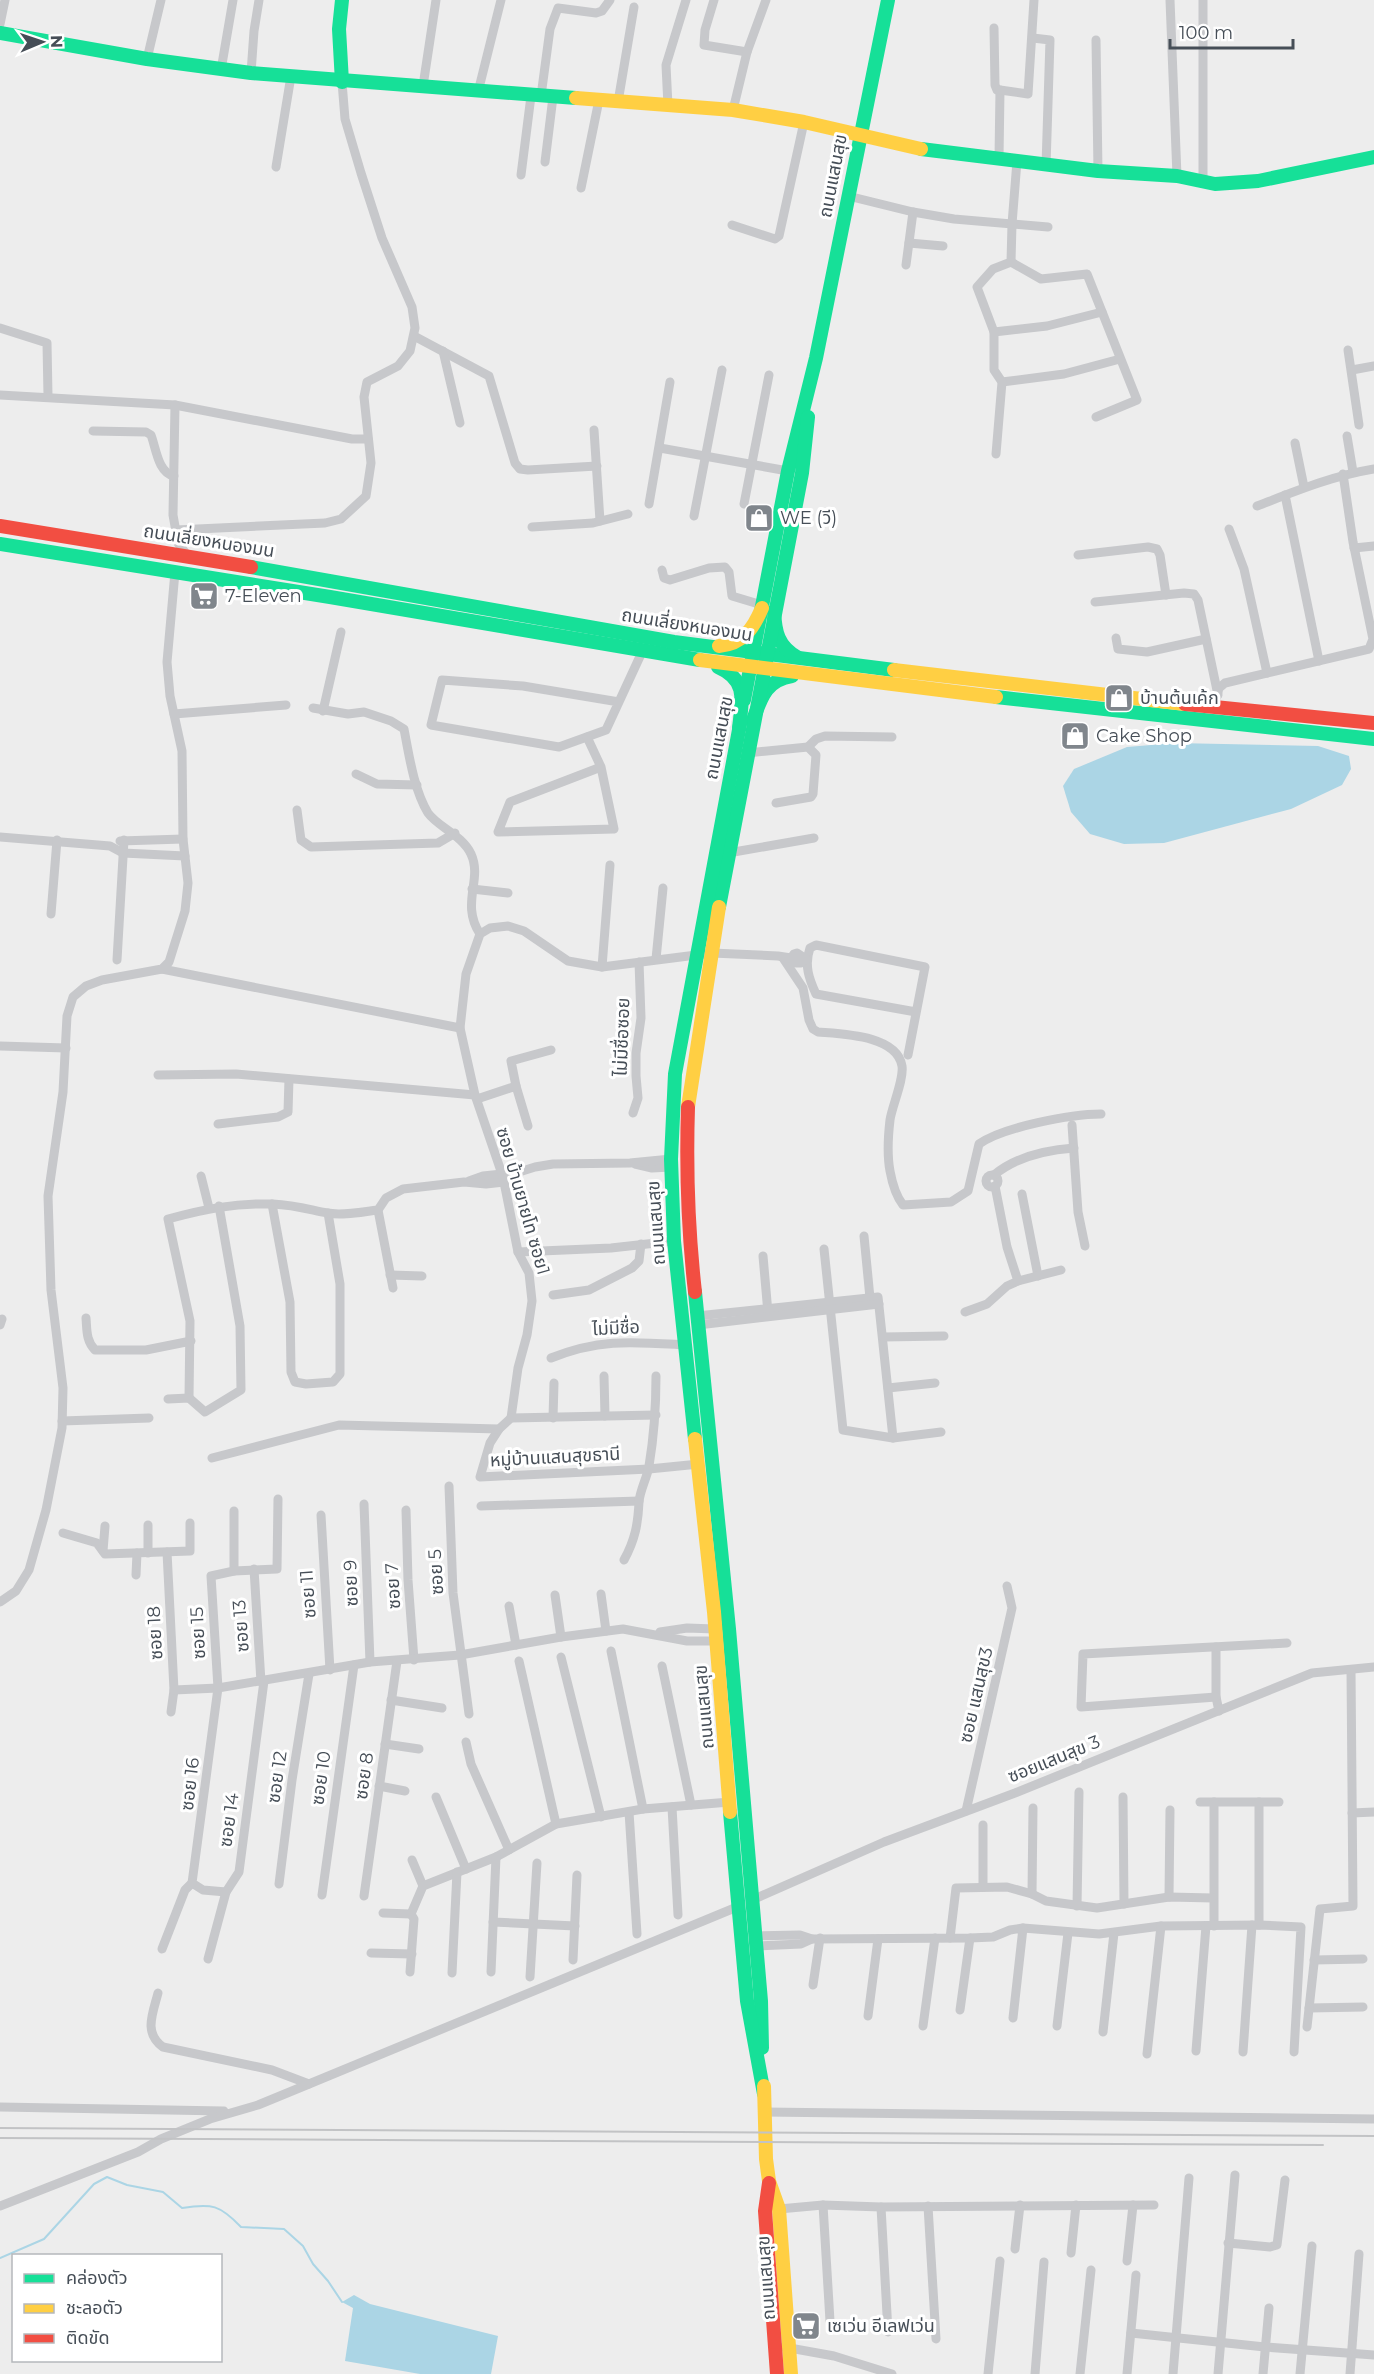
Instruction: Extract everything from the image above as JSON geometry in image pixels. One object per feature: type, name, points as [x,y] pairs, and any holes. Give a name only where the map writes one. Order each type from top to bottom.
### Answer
[{"type":"main road","points":[[342,0],[339,29],[342,82]]},
{"type":"main road","name":"ถนนแสนสุข","points":[[791,2374],[782,2348],[765,2211],[769,2181],[764,2112],[761,2001],[714,1474],[704,1319],[689,1238],[686,1167],[689,1094],[728,853],[753,720],[758,661],[788,471],[816,358],[888,0]]},
{"type":"main road","points":[[0,33],[221,70],[342,82],[733,110],[804,122],[913,148],[1046,166],[1177,176],[1203,182],[1230,184],[1258,181],[1374,157]]},
{"type":"main road","name":"ถนนแสนสุข","points":[[766,608],[802,473],[816,358]]},
{"type":"main road","name":"ถนนเลี่ยงหนองมน","points":[[0,526],[332,580],[642,638],[699,653]]},
{"type":"main road","name":"ถนนเลี่ยงหนองมน","points":[[0,544],[330,597],[642,652],[699,653],[758,661],[809,675],[1203,722],[1374,739]]},
{"type":"main road","points":[[330,597],[332,580]]},
{"type":"main road","points":[[699,653],[742,640],[755,626],[766,608]]},
{"type":"main road","points":[[766,608],[779,644],[802,659]]},
{"type":"main road","points":[[699,653],[737,678],[741,695],[739,728]]},
{"type":"main road","name":"ถนนเลี่ยงหนองมน","points":[[758,661],[802,659],[1216,701],[1374,723]]},
{"type":"main road","name":"ถนนแสนสุข","points":[[758,661],[739,728],[675,1074],[671,1163],[674,1241],[716,1635],[740,1939],[747,2001],[764,2094]]},
{"type":"main road","points":[[753,720],[765,691],[773,681],[784,676],[809,675]]},
{"type":"main road","points":[[697,1449],[704,1454],[712,1448]]},
{"type":"main road","points":[[699,1471],[707,1469],[714,1474]]},
{"type":"main road","points":[[740,1939],[756,1941]]},
{"type":"main road","name":"ถนนแสนสุข","points":[[769,2181],[779,2209],[782,2348],[777,2374]]},
{"type":"street","points":[[0,24],[5,0]]},
{"type":"street","points":[[147,59],[161,0]]},
{"type":"street","points":[[221,70],[233,0]]},
{"type":"street","points":[[251,73],[254,31],[260,0]]},
{"type":"street","points":[[423,86],[436,0]]},
{"type":"street","points":[[478,92],[501,0]]},
{"type":"street","points":[[521,176],[542,96],[550,29],[558,8],[596,13],[602,11],[610,0]]},
{"type":"street","points":[[668,106],[666,65],[686,0]]},
{"type":"street","points":[[714,0],[705,30],[704,45],[747,52]]},
{"type":"street","points":[[733,110],[747,52],[766,0]]},
{"type":"street","points":[[993,28],[997,90],[1028,94],[1034,0]]},
{"type":"street","points":[[1170,0],[1177,176]]},
{"type":"street","points":[[1203,0],[1203,182]]},
{"type":"street","points":[[618,102],[634,7]]},
{"type":"street","points":[[1033,38],[1050,40],[1046,166]]},
{"type":"street","points":[[1096,40],[1098,171]]},
{"type":"street","points":[[276,167],[291,76]]},
{"type":"street","points":[[176,530],[326,523],[341,519],[366,496],[371,464],[364,397],[367,382],[398,366],[410,351],[416,328],[412,307],[382,238],[345,119],[342,82]]},
{"type":"street","points":[[999,158],[1000,90]]},
{"type":"street","points":[[542,96],[545,162]]},
{"type":"street","points":[[581,188],[599,100]]},
{"type":"street","points":[[732,225],[775,239],[779,236],[804,122]]},
{"type":"street","points":[[1011,262],[1017,161]]},
{"type":"street","points":[[848,196],[913,212],[954,219],[1048,227]]},
{"type":"street","points":[[906,265],[913,212]]},
{"type":"street","points":[[909,243],[943,246]]},
{"type":"street","points":[[1011,262],[1041,279],[1087,274],[1137,400],[1096,417]]},
{"type":"street","points":[[996,454],[1002,382],[994,370],[994,332],[977,287],[993,269],[1011,262]]},
{"type":"street","points":[[994,332],[1047,326],[1102,312]]},
{"type":"street","points":[[0,328],[47,343],[48,396]]},
{"type":"street","points":[[414,336],[484,372],[491,378],[515,463],[520,469],[597,466]]},
{"type":"street","points":[[1348,350],[1359,425]]},
{"type":"street","points":[[443,351],[460,423]]},
{"type":"street","points":[[1002,382],[1065,375],[1120,358]]},
{"type":"street","points":[[1352,369],[1374,366]]},
{"type":"street","points":[[694,516],[722,370]]},
{"type":"street","points":[[744,504],[769,375]]},
{"type":"street","points":[[649,504],[670,382]]},
{"type":"street","points":[[0,395],[175,405],[352,439],[368,439]]},
{"type":"street","points":[[175,405],[173,515],[178,543],[188,556]]},
{"type":"street","points":[[594,430],[600,521]]},
{"type":"street","points":[[93,431],[146,432],[151,435],[162,469],[167,475],[174,476]]},
{"type":"street","points":[[1216,701],[1219,688],[1226,683],[1369,649],[1373,639],[1354,548],[1347,436]]},
{"type":"street","points":[[1295,443],[1304,487]]},
{"type":"street","points":[[660,448],[788,471]]},
{"type":"street","points":[[1257,506],[1304,487],[1348,473],[1374,469]]},
{"type":"street","points":[[1285,495],[1319,661]]},
{"type":"street","points":[[532,527],[600,521],[628,514]]},
{"type":"street","points":[[1229,528],[1244,569],[1267,673]]},
{"type":"street","points":[[1354,548],[1374,546]]},
{"type":"street","points":[[1078,555],[1148,547],[1157,549],[1166,595]]},
{"type":"street","points":[[662,570],[664,578],[670,580],[721,566],[729,572],[732,596],[766,608]]},
{"type":"street","points":[[162,969],[170,962],[185,911],[188,883],[183,839],[182,751],[167,662],[174,572]]},
{"type":"street","points":[[1095,602],[1190,593],[1196,596],[1216,701]]},
{"type":"street","points":[[323,711],[341,632]]},
{"type":"street","points":[[1116,638],[1118,649],[1147,652],[1206,639]]},
{"type":"street","points":[[619,702],[523,686],[442,680],[431,725],[559,747],[606,730],[619,702],[642,652]]},
{"type":"street","points":[[174,714],[286,705]]},
{"type":"street","points":[[313,708],[348,714],[364,712],[391,721],[404,729],[417,785],[429,814],[455,833],[471,854],[474,871],[472,922],[480,934],[490,928],[508,926],[524,931],[568,961],[602,967],[712,953],[787,958],[797,953],[806,959]]},
{"type":"street","points":[[587,736],[601,767],[614,829],[498,832],[510,802],[601,767]]},
{"type":"street","points":[[747,753],[808,747],[816,739],[825,736],[892,737]]},
{"type":"street","points":[[776,803],[811,797],[813,794],[816,755],[808,747]]},
{"type":"street","points":[[356,774],[377,784],[417,785]]},
{"type":"street","points":[[297,810],[301,840],[311,847],[438,843],[455,833]]},
{"type":"street","points":[[0,837],[110,846],[123,853],[185,856]]},
{"type":"street","points":[[728,853],[814,838]]},
{"type":"street","points":[[110,846],[124,840],[183,839]]},
{"type":"street","points":[[51,914],[57,840]]},
{"type":"street","points":[[117,960],[124,840]]},
{"type":"street","points":[[602,967],[610,865]]},
{"type":"street","points":[[656,959],[663,888]]},
{"type":"street","points":[[472,889],[508,893]]},
{"type":"street","name":"ซอย บ้านยายโท ซอย1","points":[[480,934],[466,974],[460,1028],[476,1097],[503,1178],[518,1252],[529,1273],[532,1301],[527,1335],[518,1368],[511,1418]]},
{"type":"street","points":[[908,1055],[925,966],[816,945],[810,948],[806,959],[809,979],[816,994],[916,1012]]},
{"type":"street","points":[[787,958],[804,988],[808,1020],[813,1029],[818,1032],[855,1035],[876,1041],[892,1049],[899,1058],[903,1068],[890,1120],[888,1158],[898,1199],[903,1205],[951,1202],[968,1191],[979,1144],[988,1138],[1035,1124],[1101,1114]]},
{"type":"street","name":"ไม่มีชื่อซอย","points":[[633,1113],[638,1098],[636,1053],[641,1001],[639,962]]},
{"type":"street","points":[[0,1602],[16,1591],[29,1570],[46,1510],[62,1421],[63,1388],[51,1290],[48,1196],[63,1092],[67,1017],[73,997],[86,986],[102,980],[162,969],[460,1028]]},
{"type":"street","points":[[0,1046],[66,1048]]},
{"type":"street","points":[[528,1126],[511,1061],[551,1050]]},
{"type":"street","points":[[158,1075],[236,1074],[476,1097],[516,1086]]},
{"type":"street","points":[[218,1124],[278,1117],[288,1112],[289,1079]]},
{"type":"street","points":[[1072,1125],[1078,1212],[1085,1246]]},
{"type":"street","points":[[972,1176],[990,1177],[1024,1158],[1046,1151],[1074,1148]]},
{"type":"street","points":[[393,1288],[378,1210],[386,1198],[403,1189],[464,1182],[483,1176],[503,1178],[535,1167],[553,1164],[630,1163],[652,1167],[671,1163]]},
{"type":"street","points":[[201,1176],[209,1208]]},
{"type":"street","points":[[990,1177],[988,1186],[995,1186],[1007,1247],[1018,1281]]},
{"type":"street","points":[[1022,1194],[1038,1276]]},
{"type":"street","points":[[189,1398],[190,1321],[168,1219],[219,1206],[272,1204],[307,1207],[328,1213],[378,1210]]},
{"type":"street","points":[[272,1204],[290,1302],[291,1372],[296,1382],[306,1384],[333,1382],[340,1374],[340,1284],[328,1213]]},
{"type":"street","points":[[168,1399],[189,1398],[205,1412],[241,1390],[240,1326],[219,1206]]},
{"type":"street","points":[[864,1236],[870,1298]]},
{"type":"street","points":[[518,1252],[674,1241]]},
{"type":"street","points":[[553,1295],[589,1290],[632,1268],[639,1261],[641,1244]]},
{"type":"street","points":[[824,1249],[843,1430],[893,1438],[941,1432]]},
{"type":"street","points":[[763,1256],[768,1312]]},
{"type":"street","points":[[965,1312],[987,1304],[1007,1286],[1018,1281],[1061,1270]]},
{"type":"street","points":[[390,1275],[422,1276]]},
{"type":"street","points":[[704,1319],[830,1305],[879,1297],[893,1438]]},
{"type":"street","points":[[830,1305],[879,1304]]},
{"type":"street","points":[[86,1318],[90,1345],[95,1350],[146,1350],[191,1341]]},
{"type":"street","points":[[883,1337],[944,1336]]},
{"type":"street","name":"ไม่มีชื่อ","points":[[551,1358],[573,1349],[596,1344],[623,1342],[686,1345]]},
{"type":"street","points":[[604,1376],[605,1416]]},
{"type":"street","points":[[624,1560],[636,1535],[639,1501],[649,1468],[656,1415],[656,1376]]},
{"type":"street","points":[[553,1418],[554,1383]]},
{"type":"street","points":[[888,1388],[935,1383]]},
{"type":"street","points":[[212,1458],[339,1425],[499,1429],[511,1418],[656,1415]]},
{"type":"street","points":[[62,1421],[149,1418]]},
{"type":"street","name":"หมู่บ้านแสนสุขธานี","points":[[499,1429],[490,1443],[480,1478],[649,1468],[699,1471]]},
{"type":"street","name":"ซอย 5","points":[[449,1486],[453,1593],[469,1714]]},
{"type":"street","points":[[234,1510],[234,1571],[277,1569],[278,1498]]},
{"type":"street","points":[[481,1506],[639,1501]]},
{"type":"street","name":"ซอย 9","points":[[364,1504],[370,1662]]},
{"type":"street","name":"ซอย 7","points":[[406,1510],[414,1660]]},
{"type":"street","name":"ซอย 11","points":[[321,1515],[330,1670]]},
{"type":"street","points":[[63,1533],[97,1543],[105,1554],[190,1551],[190,1523]]},
{"type":"street","points":[[148,1525],[148,1553]]},
{"type":"street","points":[[103,1551],[105,1526]]},
{"type":"street","name":"ซอย 18","points":[[167,1552],[174,1690],[171,1712]]},
{"type":"street","points":[[136,1575],[137,1553]]},
{"type":"street","name":"ซอย 13","points":[[254,1569],[262,1682]]},
{"type":"street","name":"ซอย 15","points":[[218,1688],[211,1576],[234,1571]]},
{"type":"street","name":"ซอย แสนสุข3","points":[[966,1811],[1012,1608],[1007,1586]]},
{"type":"street","points":[[555,1594],[561,1637]]},
{"type":"street","points":[[601,1594],[606,1631]]},
{"type":"street","points":[[509,1606],[516,1645]]},
{"type":"street","points":[[174,1690],[218,1688],[370,1662],[460,1655],[561,1637],[623,1629],[687,1641],[716,1635]]},
{"type":"street","points":[[1216,1697],[1081,1707],[1083,1654],[1287,1643]]},
{"type":"street","points":[[1216,1647],[1216,1697],[1219,1711]]},
{"type":"street","points":[[611,1651],[643,1809]]},
{"type":"street","points":[[561,1657],[601,1817]]},
{"type":"street","name":"ซอย 8","points":[[364,1896],[397,1661]]},
{"type":"street","points":[[519,1661],[556,1824]]},
{"type":"street","name":"ซอย 10","points":[[322,1895],[354,1665]]},
{"type":"street","points":[[662,1666],[691,1805]]},
{"type":"street","name":"ซอยแสนสุข 3","points":[[752,1900],[884,1842],[1312,1673],[1374,1667]]},
{"type":"street","points":[[1307,2027],[1320,1908],[1353,1906],[1351,1670]]},
{"type":"street","name":"ซอย 12","points":[[279,1884],[292,1780],[309,1674]]},
{"type":"street","name":"ซอย 14","points":[[208,1959],[226,1892],[239,1872],[262,1682]]},
{"type":"street","name":"ซอย 16","points":[[162,1949],[185,1890],[192,1883],[218,1688]]},
{"type":"street","points":[[391,1700],[442,1708]]},
{"type":"street","points":[[466,1742],[471,1764],[508,1850]]},
{"type":"street","points":[[385,1744],[419,1749]]},
{"type":"street","points":[[379,1786],[405,1791]]},
{"type":"street","points":[[1077,1906],[1079,1792]]},
{"type":"street","points":[[436,1797],[461,1870],[452,1973]]},
{"type":"street","points":[[1123,1797],[1124,1904]]},
{"type":"street","points":[[411,1914],[423,1886],[496,1857],[556,1824],[643,1809],[730,1802]]},
{"type":"street","points":[[1200,1802],[1279,1802]]},
{"type":"street","points":[[1196,2051],[1214,1898],[1214,1802]]},
{"type":"street","points":[[1243,2052],[1256,1925],[1260,1802]]},
{"type":"street","points":[[672,1807],[678,1915]]},
{"type":"street","points":[[1032,1894],[1033,1808]]},
{"type":"street","points":[[1169,1897],[1170,1810]]},
{"type":"street","points":[[629,1812],[637,1934]]},
{"type":"street","points":[[1352,1813],[1374,1812]]},
{"type":"street","points":[[983,1825],[983,1886]]},
{"type":"street","points":[[491,1972],[496,1857]]},
{"type":"street","points":[[412,1860],[423,1886]]},
{"type":"street","points":[[530,1977],[537,1863]]},
{"type":"street","points":[[573,1960],[577,1875]]},
{"type":"street","points":[[192,1883],[203,1890],[226,1892]]},
{"type":"street","points":[[950,1938],[956,1888],[1007,1887],[1032,1894],[1046,1901],[1097,1908],[1169,1897],[1214,1898]]},
{"type":"street","points":[[0,2206],[138,2152],[182,2130],[232,2111],[258,2105],[737,1907]]},
{"type":"street","points":[[383,1913],[411,1914]]},
{"type":"street","points":[[410,1972],[414,1919],[411,1914]]},
{"type":"street","points":[[493,1922],[575,1926]]},
{"type":"street","points":[[756,1941],[800,1935],[816,1939],[993,1937],[1010,1930],[1023,1928],[1068,1933],[1114,1933],[1161,1926],[1301,1927],[1294,2052]]},
{"type":"street","points":[[1147,2054],[1161,1926]]},
{"type":"street","points":[[1012,2018],[1023,1928]]},
{"type":"street","points":[[1057,2026],[1068,1933]]},
{"type":"street","points":[[1103,2032],[1114,1933]]},
{"type":"street","points":[[923,2026],[935,1938]]},
{"type":"street","points":[[960,2010],[970,1938]]},
{"type":"street","points":[[813,1985],[816,1939]]},
{"type":"street","points":[[868,2016],[878,1939]]},
{"type":"street","points":[[371,1953],[412,1954]]},
{"type":"street","points":[[1314,1960],[1363,1959]]},
{"type":"street","points":[[158,1993],[151,2025],[154,2041],[163,2047],[272,2070],[309,2084]]},
{"type":"street","points":[[1309,2008],[1363,2007]]},
{"type":"street","points":[[0,2107],[232,2111]]},
{"type":"street","points":[[764,2112],[1374,2119]]},
{"type":"street","points":[[1218,2374],[1235,2175]]},
{"type":"street","points":[[1173,2374],[1189,2178]]},
{"type":"street","points":[[1228,2243],[1270,2247],[1277,2245],[1285,2180]]},
{"type":"street","points":[[823,2205],[830,2321]]},
{"type":"street","points":[[779,2209],[823,2205],[881,2207],[1154,2205]]},
{"type":"street","points":[[1015,2249],[1020,2205]]},
{"type":"street","points":[[1071,2253],[1076,2205]]},
{"type":"street","points":[[1128,2261],[1133,2205]]},
{"type":"street","points":[[928,2206],[936,2339]]},
{"type":"street","points":[[881,2207],[888,2332]]},
{"type":"street","points":[[1300,2374],[1312,2246]]},
{"type":"street","points":[[1350,2374],[1359,2254]]},
{"type":"street","points":[[988,2374],[999,2261]]},
{"type":"street","points":[[1035,2374],[1044,2262]]},
{"type":"street","points":[[1080,2374],[1091,2270]]},
{"type":"street","points":[[1127,2374],[1136,2275]]},
{"type":"street","points":[[1263,2374],[1269,2308]]},
{"type":"street","points":[[1131,2333],[1265,2347],[1374,2355]]},
{"type":"street","points":[[782,2348],[834,2356],[892,2374]]},
{"type":"water","points":[[1175,743],[1318,746],[1349,756],[1351,769],[1342,785],[1291,809],[1164,843],[1124,844],[1090,834],[1071,812],[1063,786],[1074,769],[1127,747]]},
{"type":"water","points":[[354,2295],[370,2304],[498,2336],[491,2374],[420,2374],[345,2361],[353,2308],[342,2302]]},
{"type":"waterway","points":[[0,2258],[44,2239],[94,2184],[107,2177],[127,2185],[163,2192],[182,2208],[215,2207],[241,2227],[284,2229],[303,2246],[313,2264],[342,2302]]},
{"type":"railway","points":[[0,2128],[1374,2136]]},
{"type":"railway","points":[[0,2138],[1323,2145]]},
{"type":"traffic: fast","points":[[342,0],[339,29],[342,82]]},
{"type":"traffic: fast","points":[[744,700],[788,471],[816,358],[888,0]]},
{"type":"traffic: fast","points":[[0,33],[147,59],[251,73],[576,98]]},
{"type":"traffic: fast","points":[[921,149],[1098,171],[1177,176],[1215,184],[1258,181],[1374,157]]},
{"type":"traffic: fast","points":[[719,907],[802,473],[808,417]]},
{"type":"traffic: fast","points":[[0,544],[700,660]]},
{"type":"traffic: fast","points":[[251,567],[674,642],[894,670]]},
{"type":"traffic: fast","points":[[774,611],[779,638],[797,657]]},
{"type":"traffic: fast","points":[[718,667],[728,672],[739,685],[742,700],[739,728]]},
{"type":"traffic: fast","points":[[753,720],[762,697],[770,686],[776,681],[792,676]]},
{"type":"traffic: fast","points":[[996,697],[1374,739]]},
{"type":"traffic: fast","points":[[695,1439],[674,1241],[671,1159],[675,1074],[741,719]]},
{"type":"traffic: fast","points":[[695,1292],[729,1629],[761,2001],[762,2048]]},
{"type":"traffic: fast","points":[[730,1812],[747,2001],[764,2094]]},
{"type":"traffic: slow","points":[[576,98],[733,110],[804,122],[921,149]]},
{"type":"traffic: slow","points":[[719,646],[741,639],[751,629],[762,608]]},
{"type":"traffic: slow","points":[[700,660],[996,697]]},
{"type":"traffic: slow","points":[[894,670],[1185,704]]},
{"type":"traffic: slow","points":[[688,1107],[719,907]]},
{"type":"traffic: slow","points":[[695,1439],[714,1612],[730,1812]]},
{"type":"traffic: slow","points":[[764,2086],[766,2159],[769,2181],[779,2209],[791,2374]]},
{"type":"traffic: jam","points":[[0,526],[251,567]]},
{"type":"traffic: jam","points":[[1185,704],[1374,723]]},
{"type":"traffic: jam","points":[[688,1107],[688,1200],[695,1292]]},
{"type":"traffic: jam","points":[[769,2183],[765,2211],[777,2374]]},
{"type":"place","name":"WE (วี)","points":[[759,518]]},
{"type":"place","name":"7-Eleven","points":[[204,596]]},
{"type":"place","name":"บ้านต้นเค้ก","points":[[1119,698]]},
{"type":"place","name":"Cake Shop","points":[[1075,736]]},
{"type":"place","name":"เซเว่น อีเลฟเว่น","points":[[806,2326]]}]
